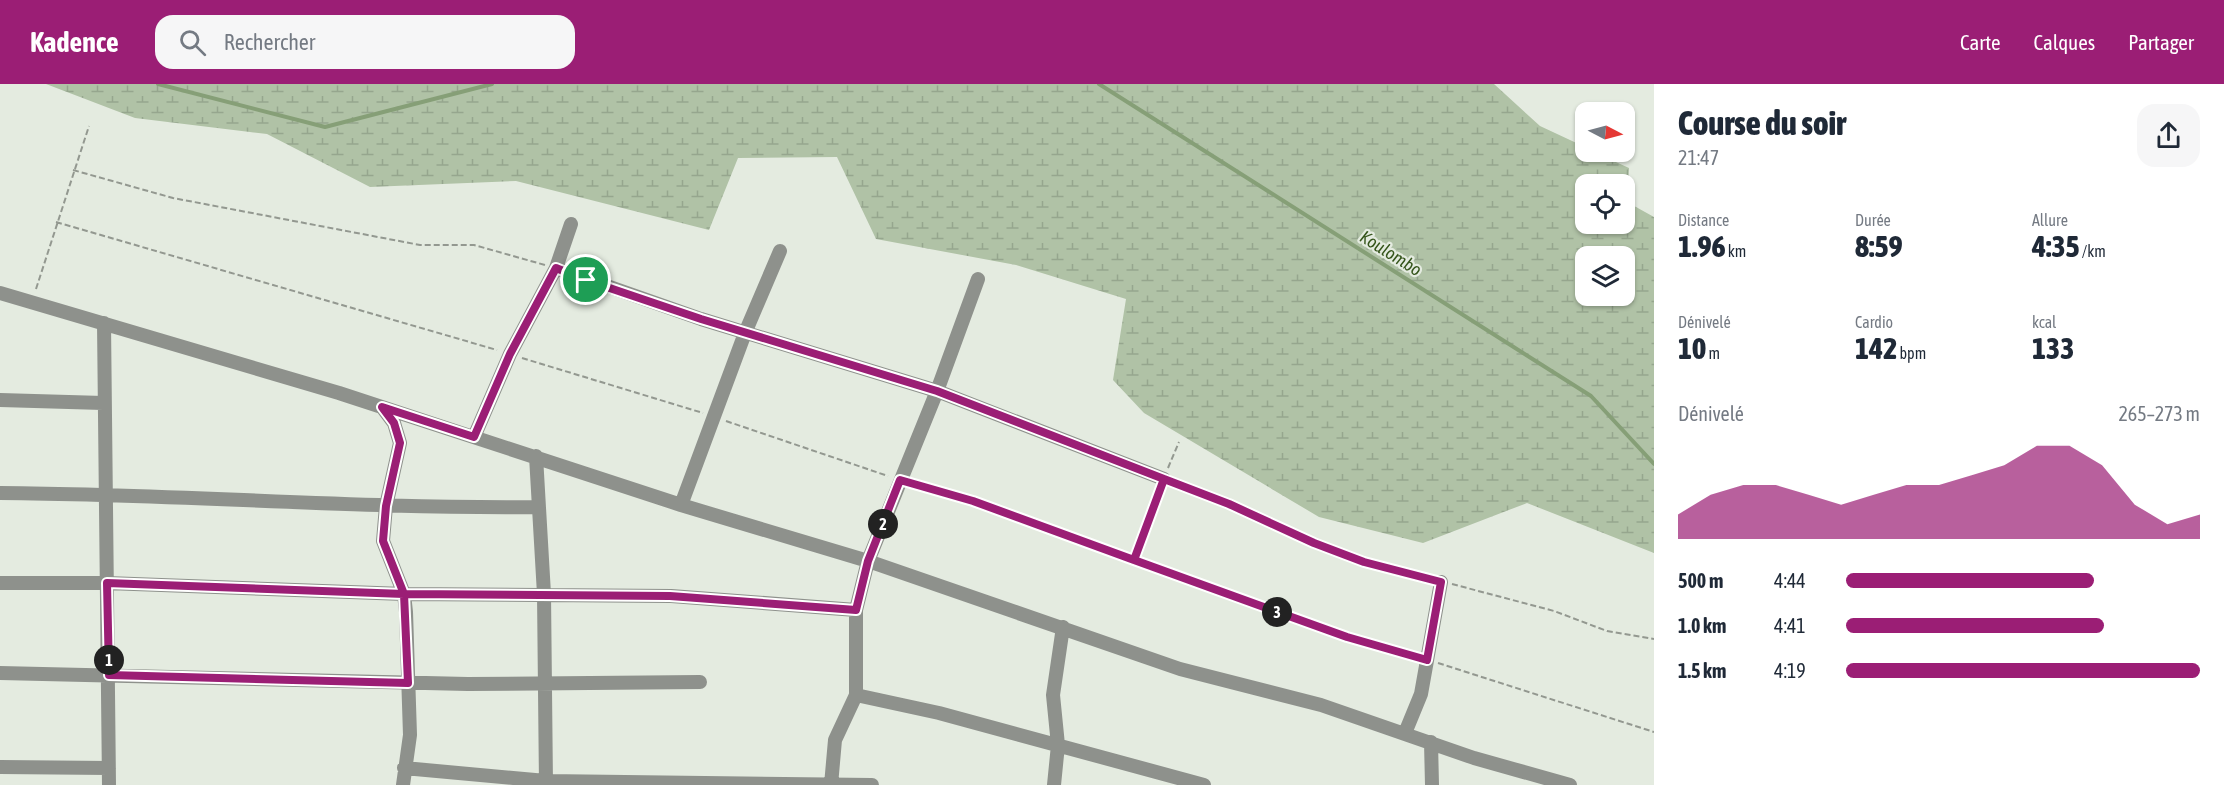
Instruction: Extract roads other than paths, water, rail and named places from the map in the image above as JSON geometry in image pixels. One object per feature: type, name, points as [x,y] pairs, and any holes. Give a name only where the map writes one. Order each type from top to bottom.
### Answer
[{"type":"street","points":[[474,437],[510,354],[556,268],[571,224]]},
{"type":"street","points":[[681,505],[745,333],[780,251]]},
{"type":"street","points":[[556,268],[613,290],[745,333],[937,391],[1164,479]]},
{"type":"street","points":[[831,784],[836,740],[856,695],[856,610],[868,561],[937,391],[978,279]]},
{"type":"street","points":[[0,293],[382,407],[681,505],[868,561],[1180,669],[1321,705],[1474,758],[1570,785]]},
{"type":"street","points":[[104,323],[103,403],[109,785]]},
{"type":"street","points":[[0,400],[103,403]]},
{"type":"street","points":[[382,407],[394,423],[400,443],[386,506],[383,541],[404,594],[410,735],[403,785]]},
{"type":"street","points":[[536,456],[544,594],[546,783]]},
{"type":"street","points":[[0,494],[106,494],[386,506],[539,507]]},
{"type":"street","points":[[1405,733],[1420,694],[1441,582]]},
{"type":"street","points":[[0,583],[107,583],[404,594],[670,596],[856,610]]},
{"type":"street","points":[[1054,785],[1058,745],[1053,695],[1063,627]]},
{"type":"street","points":[[0,673],[408,683],[700,682]]},
{"type":"street","points":[[856,695],[939,713],[1204,785]]},
{"type":"street","points":[[1431,742],[1432,785]]},
{"type":"street","points":[[0,767],[109,768]]},
{"type":"street","points":[[405,768],[546,783],[872,785]]},
{"type":"waterway","name":"Koulombo","points":[[158,84],[325,127],[492,84]]},
{"type":"waterway","name":"Koulombo","points":[[1099,84],[1591,396],[1654,464]]}]
